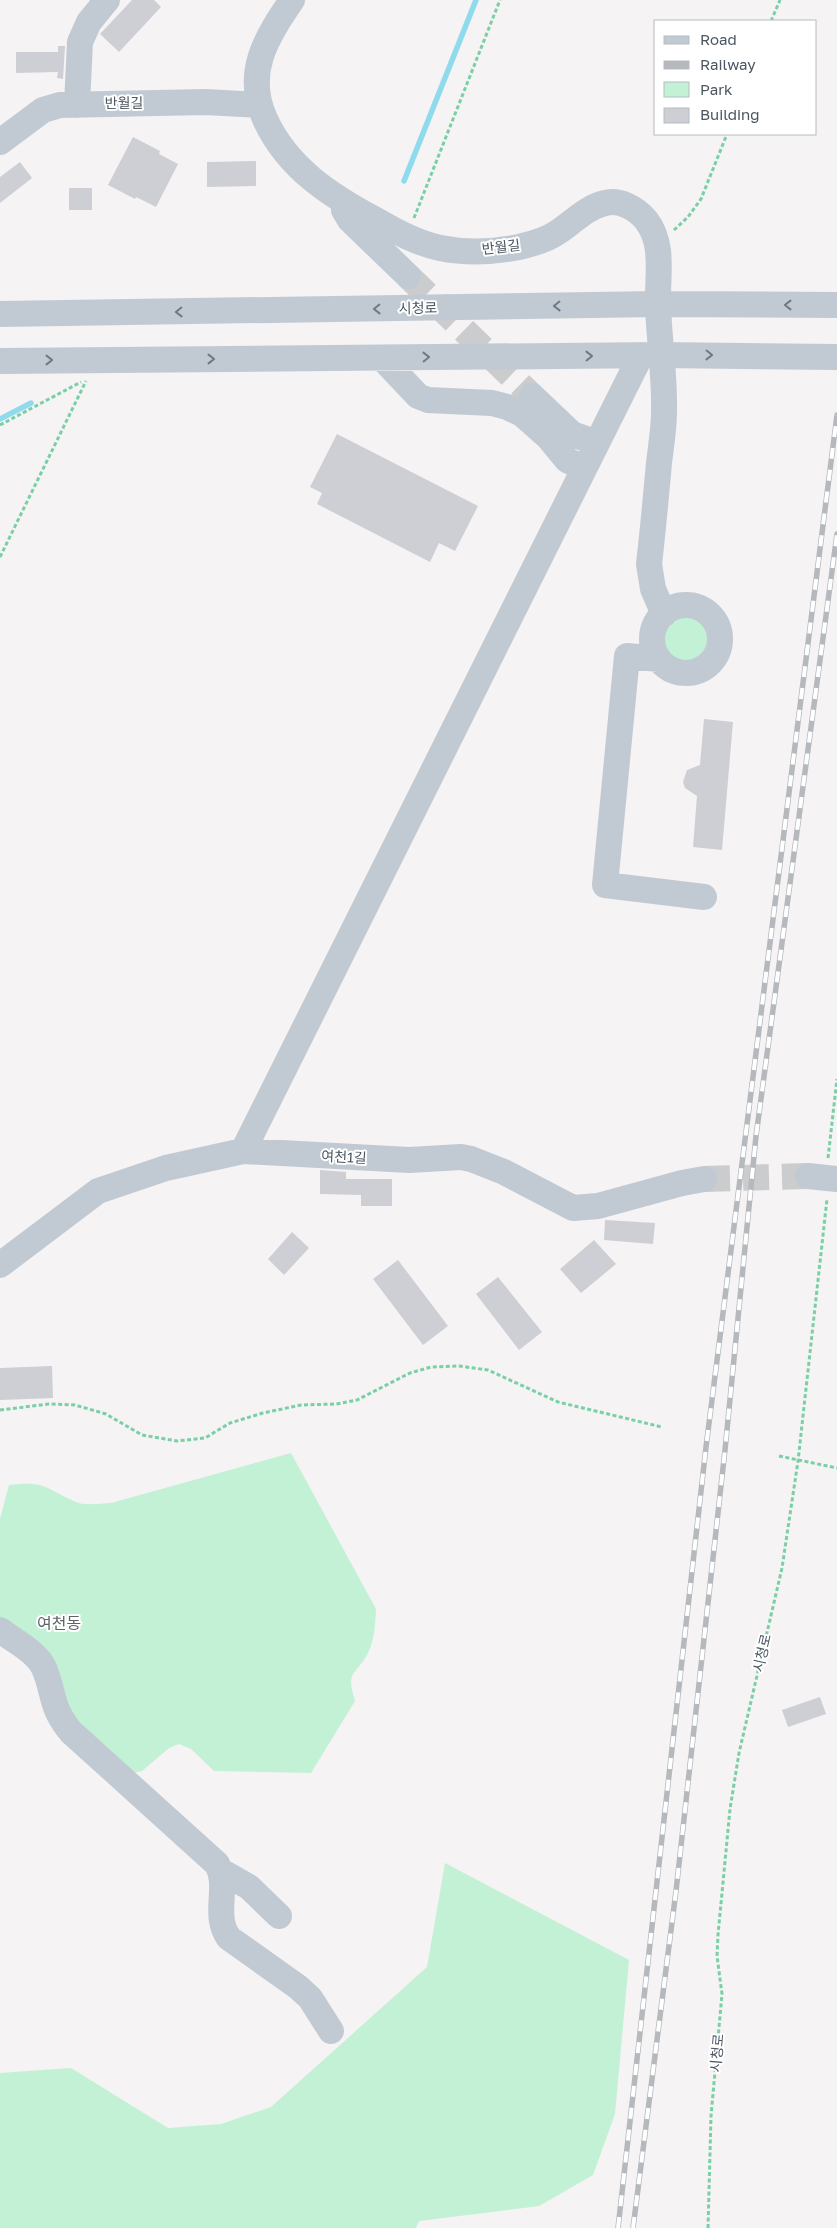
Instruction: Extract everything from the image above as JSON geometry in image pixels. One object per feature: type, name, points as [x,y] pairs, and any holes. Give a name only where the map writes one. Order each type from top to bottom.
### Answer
[{"type":"street","points":[[77,105],[80,42],[89,22],[106,0]]},
{"type":"street","name":"반월길","points":[[292,0],[268,38],[258,62],[256,75],[259,105],[278,142],[294,163],[314,182],[339,200],[407,237],[441,248],[464,251],[518,247],[556,234],[594,206],[608,202],[627,206],[641,215],[654,234],[659,247],[658,304],[651,355],[664,412],[649,564],[653,589],[664,614]]},
{"type":"street","points":[[205,102],[225,97],[236,91],[258,62]]},
{"type":"street","name":"반월길","points":[[0,142],[24,123],[49,107],[205,102],[259,105]]},
{"type":"street","points":[[339,200],[350,220],[408,276]]},
{"type":"street","name":"시청로","points":[[0,314],[658,304],[837,305]]},
{"type":"street","points":[[243,1151],[584,469],[651,355]]},
{"type":"street","points":[[0,361],[88,369],[382,358],[651,355],[837,357]]},
{"type":"street","points":[[382,358],[418,396],[428,400],[492,403],[522,414],[548,437],[567,460],[584,469]]},
{"type":"street","points":[[532,396],[572,434],[598,443]]},
{"type":"street","points":[[690,605],[701,608],[710,615],[717,624],[720,635],[719,646],[715,656],[708,665],[698,671],[688,673],[677,672],[667,667],[659,659],[654,649],[652,638],[654,627],[664,614],[679,606],[690,605]]},
{"type":"street","points":[[659,659],[627,656],[604,885],[704,897]]},
{"type":"street","name":"여천1길","points":[[0,1265],[98,1191],[166,1168],[243,1151],[409,1160],[461,1157],[504,1172],[573,1208],[598,1206],[682,1182],[704,1179]]},
{"type":"street","points":[[0,1630],[36,1657],[44,1667],[56,1710],[71,1732],[203,1851],[217,1864],[221,1871],[249,1887],[279,1916]]},
{"type":"street","points":[[221,1871],[220,1912],[224,1930],[237,1944],[291,1981],[310,1998],[331,2031]]},
{"type":"path","points":[[407,237],[500,0]]},
{"type":"path","points":[[772,20],[780,0]]},
{"type":"path","points":[[659,247],[688,217],[701,199],[727,135]]},
{"type":"path","points":[[0,425],[88,369]]},
{"type":"path","points":[[0,557],[88,369]]},
{"type":"path","name":"시청로","points":[[708,2228],[711,2116],[722,1994],[717,1956],[718,1934],[730,1808],[739,1753],[782,1568],[798,1461],[828,1205],[824,1177],[837,1079]]},
{"type":"path","points":[[0,1410],[49,1404],[75,1405],[106,1414],[142,1435],[177,1441],[204,1438],[230,1423],[263,1413],[301,1405],[336,1404],[357,1400],[410,1373],[431,1367],[459,1366],[488,1370],[558,1402],[662,1427]]},
{"type":"path","points":[[779,1456],[837,1468]]},
{"type":"green space","points":[[686,615],[695,617],[703,622],[708,630],[710,639],[708,648],[703,656],[695,661],[686,663],[677,661],[669,656],[664,648],[662,639],[664,630],[669,622],[677,617]]},
{"type":"green space","points":[[291,1453],[376,1609],[372,1644],[351,1679],[355,1701],[311,1773],[214,1771],[191,1749],[179,1744],[169,1748],[142,1771],[127,1774],[69,1720],[0,1622],[0,1519],[9,1485],[40,1485],[83,1504],[111,1503]]},
{"type":"green space","points":[[445,1863],[629,1960],[615,2114],[593,2175],[539,2206],[419,2221],[416,2228],[0,2228],[0,2073],[71,2068],[168,2128],[221,2124],[271,2107],[427,1967]]},
{"type":"building","points":[[132,0],[154,0],[161,7],[119,52],[100,34]]},
{"type":"building","points":[[58,46],[65,46],[63,79],[57,78],[58,72],[16,73],[16,52],[58,52]]},
{"type":"building","points":[[133,137],[160,151],[159,154],[178,164],[156,207],[108,185]]},
{"type":"building","points":[[256,161],[256,186],[207,187],[207,162]]},
{"type":"building","points":[[20,162],[32,178],[0,203],[0,177]]},
{"type":"building","points":[[69,188],[92,188],[92,210],[69,210]]},
{"type":"building","points":[[337,434],[478,506],[455,551],[439,543],[430,562],[317,504],[322,493],[310,487]]},
{"type":"building","points":[[704,719],[733,722],[722,850],[693,847],[697,796],[685,788],[683,782],[687,770],[700,765]]},
{"type":"building","points":[[320,1170],[346,1172],[346,1179],[392,1179],[392,1206],[361,1206],[361,1195],[320,1194]]},
{"type":"building","points":[[605,1220],[655,1223],[653,1244],[604,1240]]},
{"type":"building","points":[[292,1232],[309,1248],[284,1275],[268,1259]]},
{"type":"building","points":[[594,1240],[616,1264],[581,1293],[560,1269]]},
{"type":"building","points":[[398,1260],[448,1326],[423,1345],[373,1279]]},
{"type":"building","points":[[498,1277],[542,1332],[519,1350],[476,1294]]},
{"type":"building","points":[[52,1366],[53,1398],[0,1400],[0,1368]]},
{"type":"building","points":[[820,1697],[826,1714],[788,1727],[782,1710]]},
{"type":"waterway","points":[[404,181],[476,0]]},
{"type":"waterway","points":[[0,419],[31,403]]},
{"type":"tunnel","points":[[408,276],[532,396]]},
{"type":"tunnel","points":[[704,1179],[808,1176]]},
{"type":"railway","points":[[618,2228],[706,1447],[837,415]]},
{"type":"railway","points":[[633,2228],[676,1891],[725,1450],[756,1136],[837,534]]},
{"type":"district","name":"여천동","points":[[59,1623]]}]
